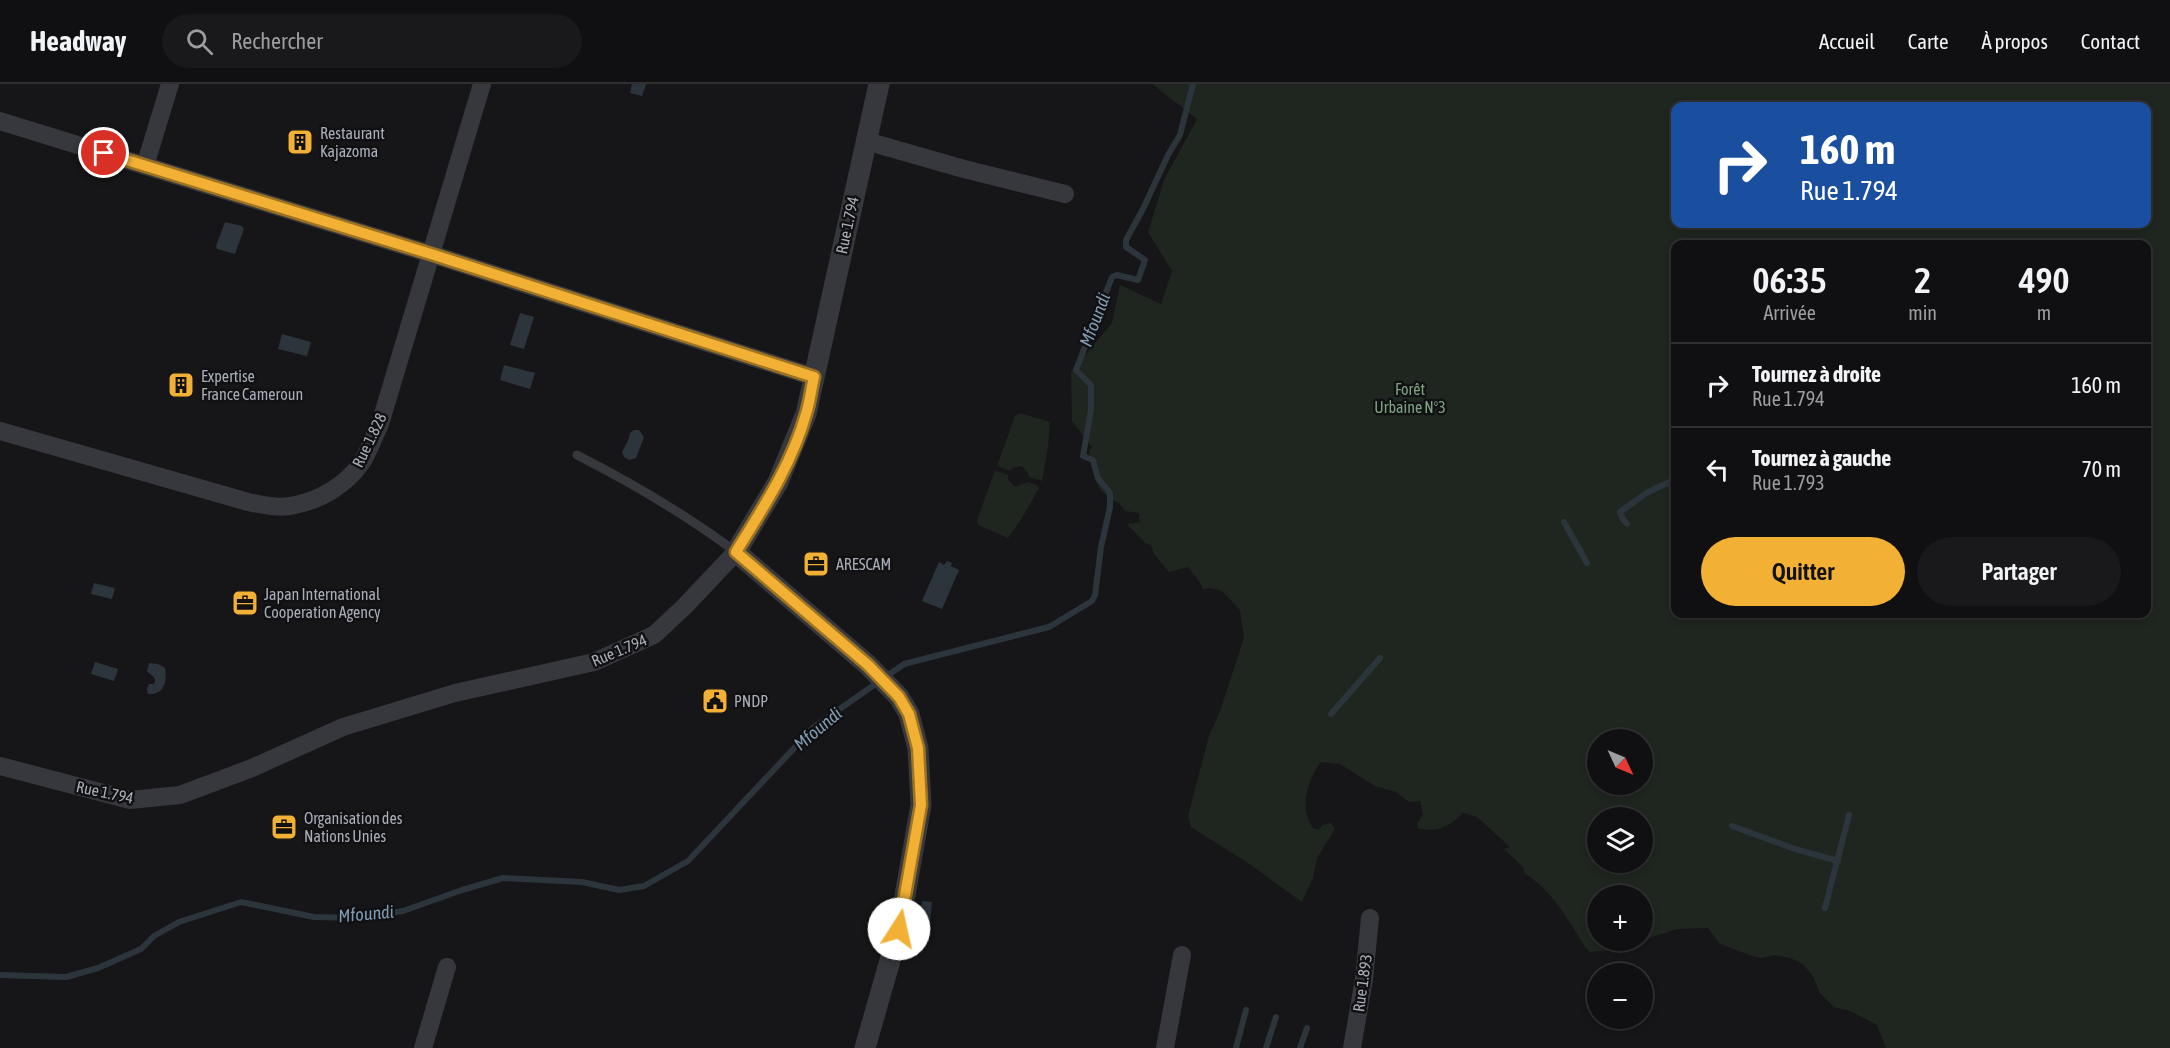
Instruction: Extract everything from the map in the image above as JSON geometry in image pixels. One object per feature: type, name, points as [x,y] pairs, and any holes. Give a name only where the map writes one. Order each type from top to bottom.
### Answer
[{"type":"street","points":[[145,166],[170,84]]},
{"type":"street","name":"Rue 1.828","points":[[0,431],[248,502],[271,506],[294,506],[314,500],[333,489],[349,477],[362,462],[380,424],[483,84]]},
{"type":"street","name":"Rue 1.794","points":[[0,766],[130,800],[180,795],[252,768],[343,727],[455,693],[594,662],[654,635],[736,552],[778,482],[796,443],[806,414],[879,84]]},
{"type":"street","points":[[0,121],[431,254],[814,377]]},
{"type":"street","points":[[866,141],[964,169],[1065,194]]},
{"type":"street","points":[[736,552],[868,665],[899,697],[909,714],[918,748],[921,805],[899,929],[865,1048]]},
{"type":"street","name":"Rue 1.893","points":[[1352,1048],[1364,979],[1370,918]]},
{"type":"street","points":[[1165,1048],[1182,955]]},
{"type":"street","points":[[423,1048],[447,968]]},
{"type":"lane","points":[[577,455],[694,520],[736,552]]},
{"type":"green space","name":"Forêt Urbaine N°3","points":[[1152,84],[2170,84],[2170,1048],[1886,1048],[1877,1025],[1850,1011],[1834,1007],[1820,993],[1812,975],[1803,964],[1790,958],[1774,955],[1762,958],[1752,956],[1720,944],[1708,928],[1677,929],[1653,937],[1653,885],[1587,885],[1587,949],[1551,897],[1524,873],[1523,867],[1504,849],[1510,847],[1477,817],[1463,813],[1442,828],[1431,830],[1418,828],[1417,824],[1423,814],[1420,801],[1409,802],[1396,792],[1375,786],[1340,764],[1321,762],[1312,777],[1306,795],[1306,812],[1313,828],[1319,830],[1322,825],[1331,823],[1335,829],[1317,858],[1313,878],[1302,902],[1248,863],[1191,827],[1188,816],[1209,736],[1220,711],[1244,638],[1240,610],[1222,591],[1203,589],[1188,567],[1169,572],[1154,554],[1151,545],[1145,543],[1127,524],[1140,522],[1139,513],[1125,511],[1121,505],[1102,492],[1091,463],[1089,450],[1092,448],[1072,421],[1071,372],[1112,323],[1120,285],[1161,304],[1172,271],[1148,232],[1164,180],[1197,119]]},
{"type":"green space","points":[[1020,413],[1050,422],[1042,481],[1029,477],[1022,466],[1010,471],[997,466],[1015,416]]},
{"type":"green space","points":[[995,470],[1008,475],[1008,479],[1014,486],[1027,482],[1039,488],[1008,538],[978,525],[977,520]]},
{"type":"shaded area","points":[[632,84],[646,84],[642,96],[630,93]]},
{"type":"shaded area","points":[[225,222],[242,226],[244,229],[235,254],[217,249],[216,246]]},
{"type":"shaded area","points":[[520,313],[534,317],[524,349],[510,345]]},
{"type":"shaded area","points":[[282,334],[311,342],[307,356],[278,349]]},
{"type":"shaded area","points":[[504,365],[535,373],[530,389],[500,380]]},
{"type":"shaded area","points":[[639,430],[644,437],[636,458],[629,460],[622,452],[630,433]]},
{"type":"shaded area","points":[[947,561],[959,570],[942,609],[922,601],[939,562],[944,565]]},
{"type":"shaded area","points":[[94,583],[115,588],[112,599],[91,594]]},
{"type":"shaded area","points":[[95,662],[118,669],[114,681],[91,674]]},
{"type":"shaded area","points":[[149,663],[165,668],[164,686],[154,694],[148,694],[147,689],[149,684],[155,682],[155,678],[147,671]]},
{"type":"shaded area","points":[[922,901],[932,902],[929,933],[919,932]]},
{"type":"waterway","name":"Mfoundi","points":[[0,975],[66,977],[98,968],[141,949],[154,936],[179,922],[241,902],[314,917],[358,918],[403,911],[503,878],[582,882],[619,890],[644,886],[688,861],[814,727],[904,664],[1049,627],[1092,601],[1095,595],[1101,547],[1110,507],[1110,493],[1098,478],[1093,460],[1083,456],[1091,410],[1091,385],[1076,370],[1112,277],[1117,275],[1138,280],[1145,260],[1126,247],[1126,240],[1180,135],[1193,84]]},
{"type":"waterway","points":[[1627,524],[1620,512],[1648,492],[1671,481]]},
{"type":"waterway","points":[[1564,522],[1587,563]]},
{"type":"waterway","points":[[1331,714],[1380,658]]},
{"type":"waterway","points":[[1825,908],[1849,815]]},
{"type":"waterway","points":[[1732,826],[1795,849],[1838,861]]},
{"type":"waterway","points":[[1236,1048],[1246,1010]]},
{"type":"waterway","points":[[1266,1048],[1276,1017]]},
{"type":"waterway","points":[[1300,1048],[1307,1028]]},
{"type":"place","name":"Restaurant Kajazoma","points":[[300,142]]},
{"type":"place","name":"Expertise France Cameroun","points":[[181,385]]},
{"type":"place","name":"ARESCAM","points":[[816,564]]},
{"type":"place","name":"Japan International Cooperation Agency","points":[[245,603]]},
{"type":"place","name":"PNDP","points":[[715,701]]},
{"type":"place","name":"Organisation des Nations Unies","points":[[284,827]]},
{"type":"route","points":[[104,153],[431,254],[814,377],[806,414],[796,443],[778,482],[736,552],[868,665],[899,697],[909,714],[918,748],[922,788],[899,929]]}]
